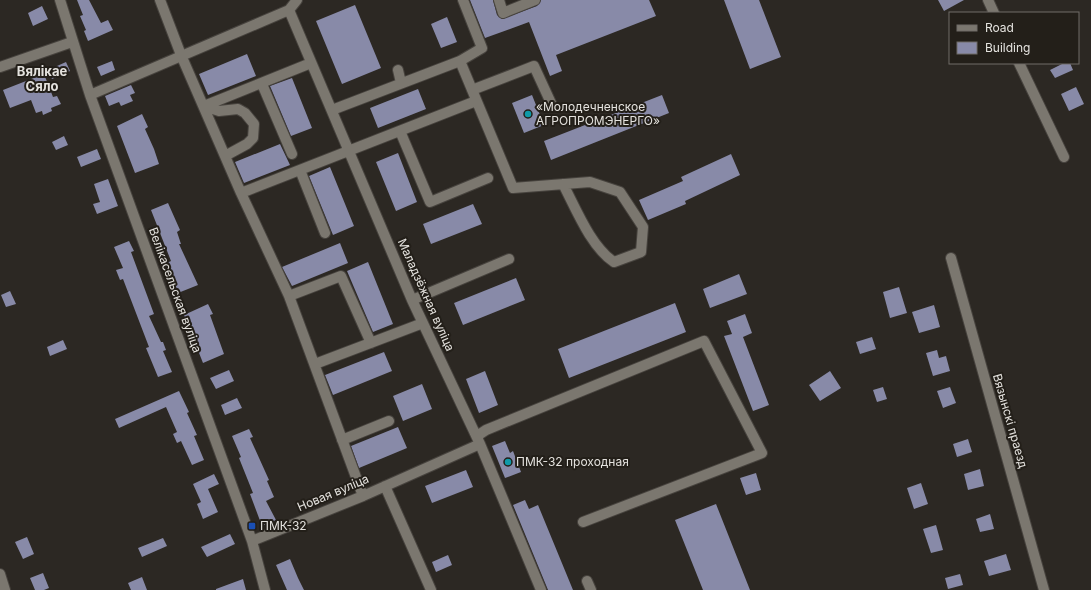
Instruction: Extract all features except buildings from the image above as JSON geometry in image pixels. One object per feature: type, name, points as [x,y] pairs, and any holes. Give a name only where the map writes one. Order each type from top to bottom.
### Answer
[{"type":"street","name":"Велікасельская вуліца","points":[[60,0],[72,42],[90,94],[252,541],[265,590]]},
{"type":"street","points":[[160,0],[181,55],[241,193],[289,296],[363,496]]},
{"type":"street","points":[[90,94],[289,10],[297,0]]},
{"type":"street","points":[[332,110],[460,61],[482,48],[463,0]]},
{"type":"street","points":[[499,0],[503,13],[535,0]]},
{"type":"street","points":[[988,0],[994,12]]},
{"type":"street","name":"Маладзёжная вуліца","points":[[289,10],[412,300],[478,440],[541,590]]},
{"type":"street","points":[[0,67],[72,42]]},
{"type":"street","points":[[460,61],[513,188],[563,184],[590,182],[620,192],[643,227],[641,252],[614,262],[605,256],[586,227],[563,184]]},
{"type":"street","points":[[204,106],[262,84],[311,63]]},
{"type":"street","points":[[1019,64],[1064,157]]},
{"type":"street","points":[[472,90],[534,66],[551,102]]},
{"type":"street","points":[[398,70],[401,83]]},
{"type":"street","points":[[262,84],[292,154]]},
{"type":"street","points":[[241,193],[476,101]]},
{"type":"street","points":[[204,106],[219,111],[238,109],[251,118],[254,124],[253,138],[247,144],[225,156]]},
{"type":"street","points":[[400,131],[430,202],[488,178]]},
{"type":"street","points":[[300,170],[325,233]]},
{"type":"street","name":"Вязынскі праезд","points":[[951,258],[1044,590]]},
{"type":"street","points":[[412,300],[509,259]]},
{"type":"street","points":[[289,296],[341,276],[371,343]]},
{"type":"street","points":[[315,364],[423,324]]},
{"type":"street","points":[[385,486],[478,440],[486,430],[704,341],[762,453],[582,522]]},
{"type":"street","points":[[342,440],[390,421]]},
{"type":"street","name":"Новая вуліца","points":[[252,541],[385,486],[432,590]]},
{"type":"street","points":[[0,574],[5,590]]},
{"type":"place","name":"«Молодечненское АГРОПРОМЭНЕРГО»","points":[[528,114]]},
{"type":"place","name":"ПМК-32 проходная","points":[[508,462]]},
{"type":"place","name":"ПМК-32","points":[[252,526]]},
{"type":"district","name":"Вялікае Сяло","points":[[42,78]]}]
